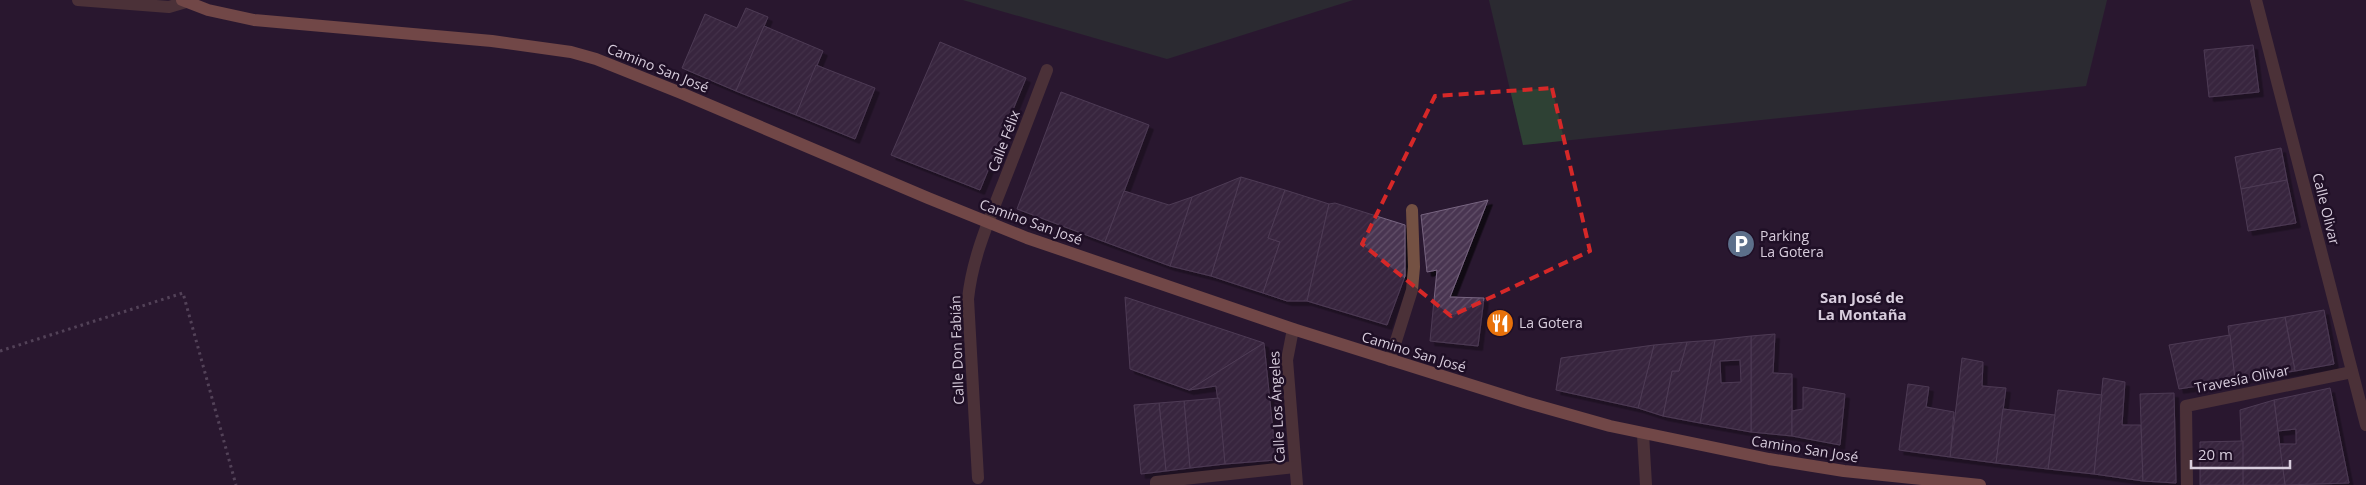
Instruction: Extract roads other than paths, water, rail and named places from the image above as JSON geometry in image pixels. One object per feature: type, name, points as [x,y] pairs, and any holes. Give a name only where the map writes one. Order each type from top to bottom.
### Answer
[{"type":"main road","name":"Camino San José","points":[[184,1],[208,10],[254,20],[551,48],[596,59],[988,223],[1293,329],[1525,402],[1644,434],[1769,459],[1844,471],[1980,485]]},
{"type":"street","name":"Camino San José","points":[[78,0],[169,7],[184,1]]},
{"type":"street","name":"Calle Olivar","points":[[2256,0],[2366,426]]},
{"type":"street","name":"Calle Félix","points":[[988,223],[1047,70]]},
{"type":"street","points":[[1390,360],[1412,290],[1414,267],[1412,210]]},
{"type":"street","name":"Calle Don Fabián","points":[[978,478],[968,299],[974,262],[988,223]]},
{"type":"street","name":"Calle Los Ángeles","points":[[1293,329],[1286,360],[1297,485]]},
{"type":"street","name":"Travesía Olivar","points":[[2186,485],[2186,406],[2352,372]]},
{"type":"street","points":[[1644,434],[1646,485]]},
{"type":"street","points":[[1156,484],[1295,467]]},
{"type":"place","name":"Parking La Gotera","points":[[1741,244]]},
{"type":"place","name":"La Gotera","points":[[1500,323]]},
{"type":"district","name":"San José de La Montaña","points":[[1862,306]]}]
